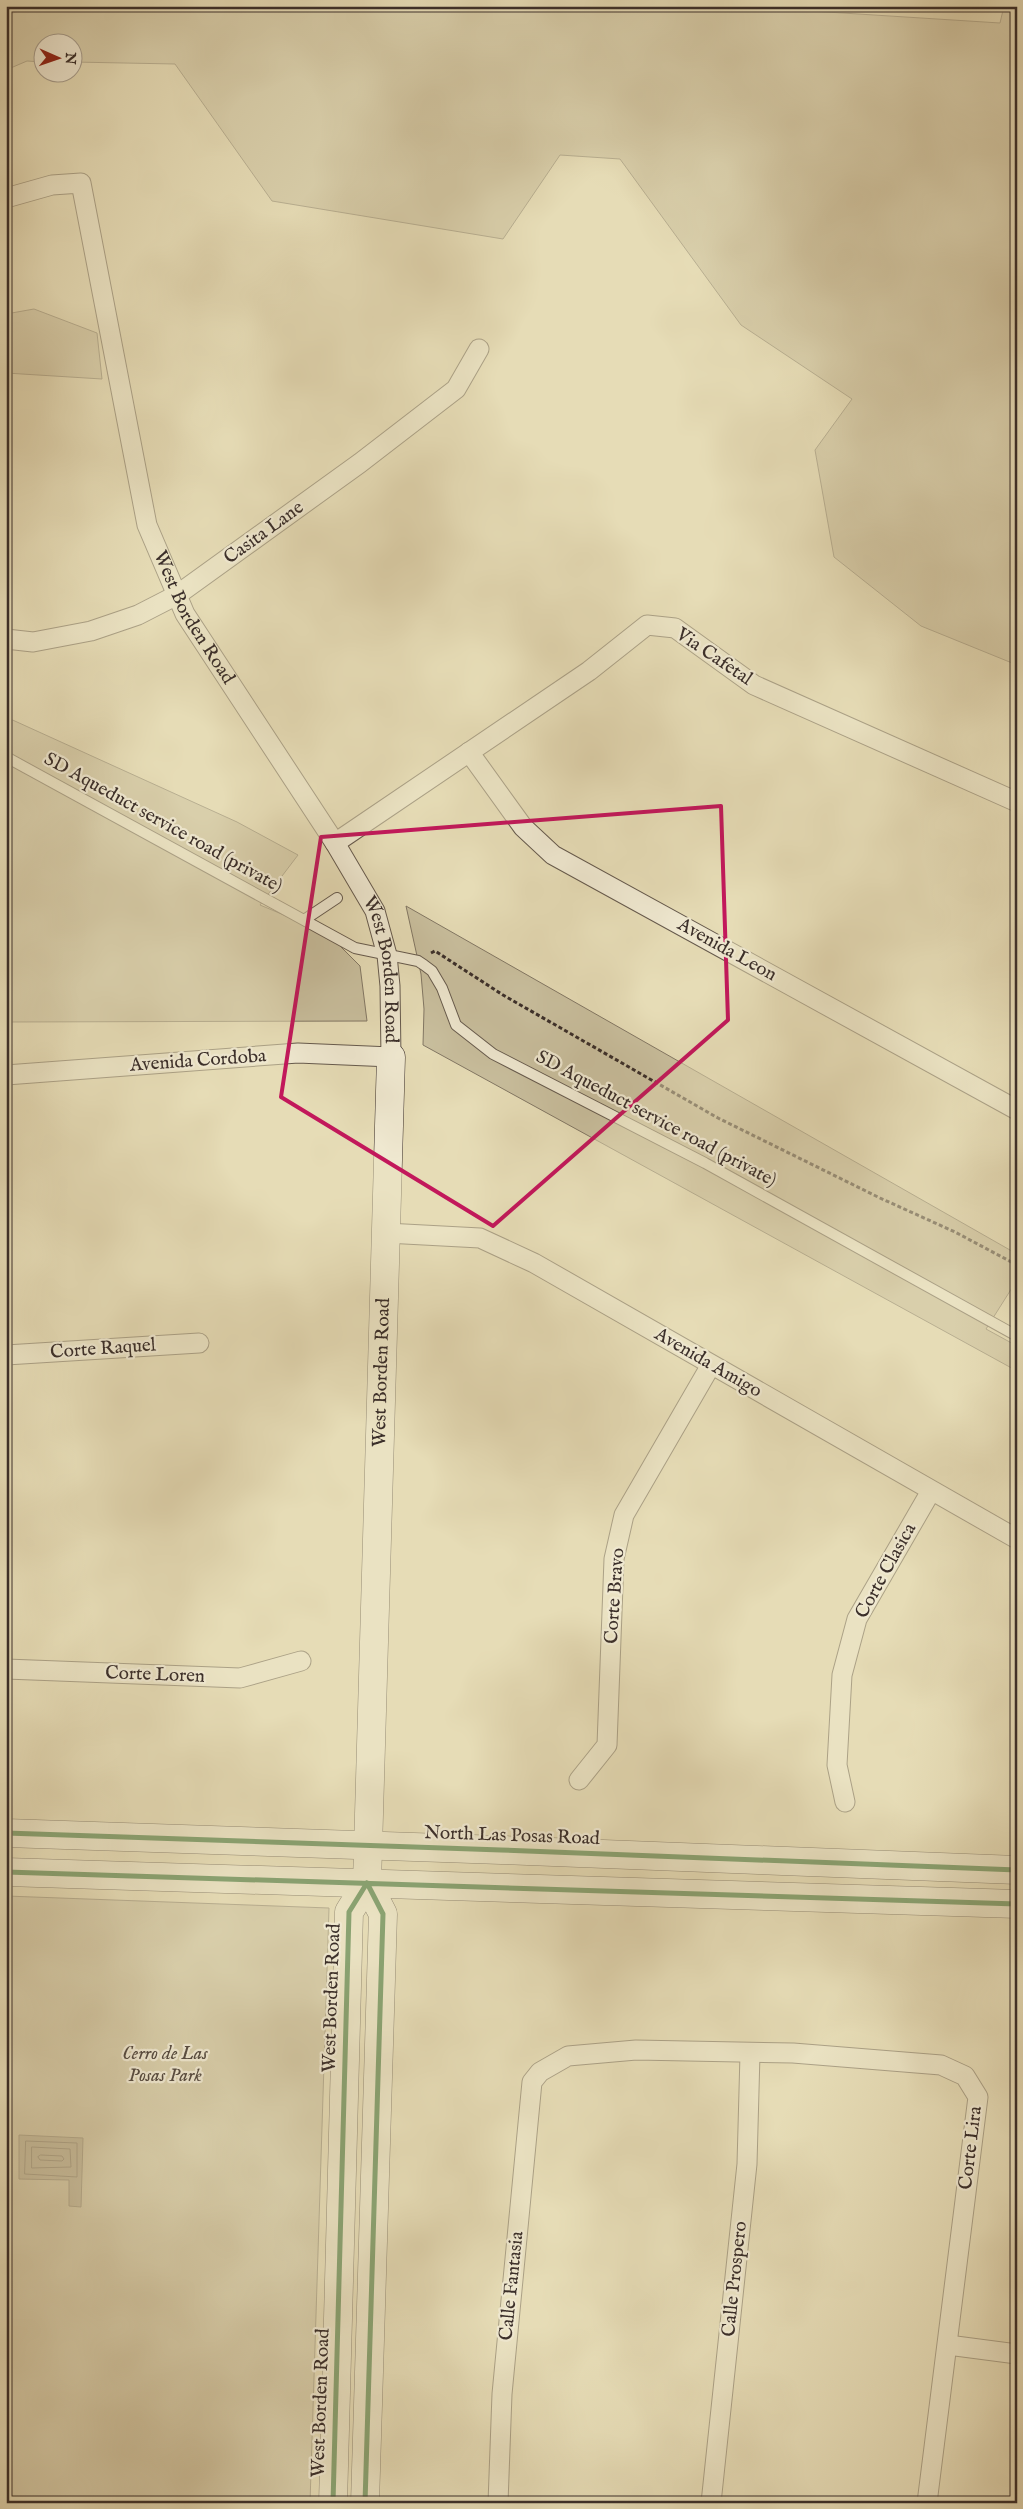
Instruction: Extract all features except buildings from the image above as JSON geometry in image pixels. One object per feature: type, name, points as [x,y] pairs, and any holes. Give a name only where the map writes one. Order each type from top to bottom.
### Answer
[{"type":"street","name":"West Borden Road","points":[[6,198],[52,186],[81,184],[147,524],[185,614],[335,843],[375,911],[387,955],[390,986],[390,1057],[368,1846],[366,1883],[349,1912],[333,2503]]},
{"type":"street","name":"Casita Lane","points":[[6,639],[33,642],[91,631],[138,615],[177,595],[360,463],[450,394],[456,389],[479,349]]},
{"type":"street","name":"Via Cafetal","points":[[335,843],[589,671],[647,625],[674,628],[754,685],[1017,802]]},
{"type":"street","name":"Avenida Leon","points":[[469,752],[523,826],[553,854],[1017,1110]]},
{"type":"street","name":"Avenida Cordoba","points":[[6,1075],[298,1053],[390,1057]]},
{"type":"street","name":"Avenida Amigo","points":[[386,1233],[480,1238],[534,1263],[1017,1539]]},
{"type":"street","name":"Corte Raquel","points":[[6,1355],[199,1343]]},
{"type":"street","name":"Corte Bravo","points":[[579,1780],[607,1746],[614,1559],[624,1515],[711,1365]]},
{"type":"street","name":"Corte Clasica","points":[[845,1802],[837,1765],[842,1675],[858,1619],[931,1491]]},
{"type":"street","name":"Corte Loren","points":[[6,1669],[240,1678],[301,1661]]},
{"type":"street","name":"North Las Posas Road","points":[[6,1833],[1017,1870]]},
{"type":"street","points":[[6,1872],[1017,1904]]},
{"type":"street","points":[[365,2503],[383,1914],[366,1883]]},
{"type":"street","name":"Corte Lira","points":[[540,2072],[568,2056],[636,2050],[750,2054],[793,2053],[941,2064],[965,2076],[978,2097],[927,2503]]},
{"type":"street","name":"Calle Prospero","points":[[711,2503],[747,2164],[750,2054]]},
{"type":"street","name":"Calle Fantasia","points":[[498,2503],[502,2394],[532,2082],[540,2072]]},
{"type":"street","points":[[948,2345],[1017,2354]]},
{"type":"lane","name":"SD Aqueduct service road (private)","points":[[6,757],[355,948],[418,961],[432,972],[442,988],[456,1025],[493,1054],[714,1167],[1017,1336]]},
{"type":"lane","points":[[304,920],[337,898]]},
{"type":"path","points":[[424,965],[426,956],[435,951],[503,995],[718,1118],[880,1198],[955,1232],[1017,1265]]},
{"type":"highlighted area","points":[[721,806],[728,1020],[493,1226],[281,1097],[321,837]]},
{"type":"green space","points":[[732,6],[1000,23],[1004,6],[1017,6],[1017,665],[921,626],[834,557],[815,450],[852,399],[741,325],[620,159],[560,155],[503,239],[272,201],[175,64],[82,62],[82,32],[32,32],[32,61],[27,61],[6,70],[6,15],[32,7]]},
{"type":"green space","points":[[34,309],[97,333],[102,379],[6,373],[6,314]]},
{"type":"green space","points":[[6,717],[237,822],[298,855],[260,905],[327,933],[360,966],[367,1021],[6,1022]]},
{"type":"green space","points":[[406,906],[1017,1254],[1017,1280],[986,1329],[1017,1346],[1017,1371],[423,1045],[424,1009],[421,974]]},
{"type":"green space","name":"Cerro de Las Posas Park","points":[[6,1896],[329,1908],[310,2503],[6,2503]]},
{"type":"water","points":[[19,2135],[83,2138],[81,2207],[69,2206],[69,2180],[19,2179]]},
{"type":"cycle path","points":[[6,1833],[1017,1870]]},
{"type":"cycle path","points":[[6,1872],[1017,1904]]},
{"type":"cycle path","points":[[333,2503],[349,1912],[367,1883]]},
{"type":"cycle path","points":[[365,2503],[383,1914],[367,1883]]}]
